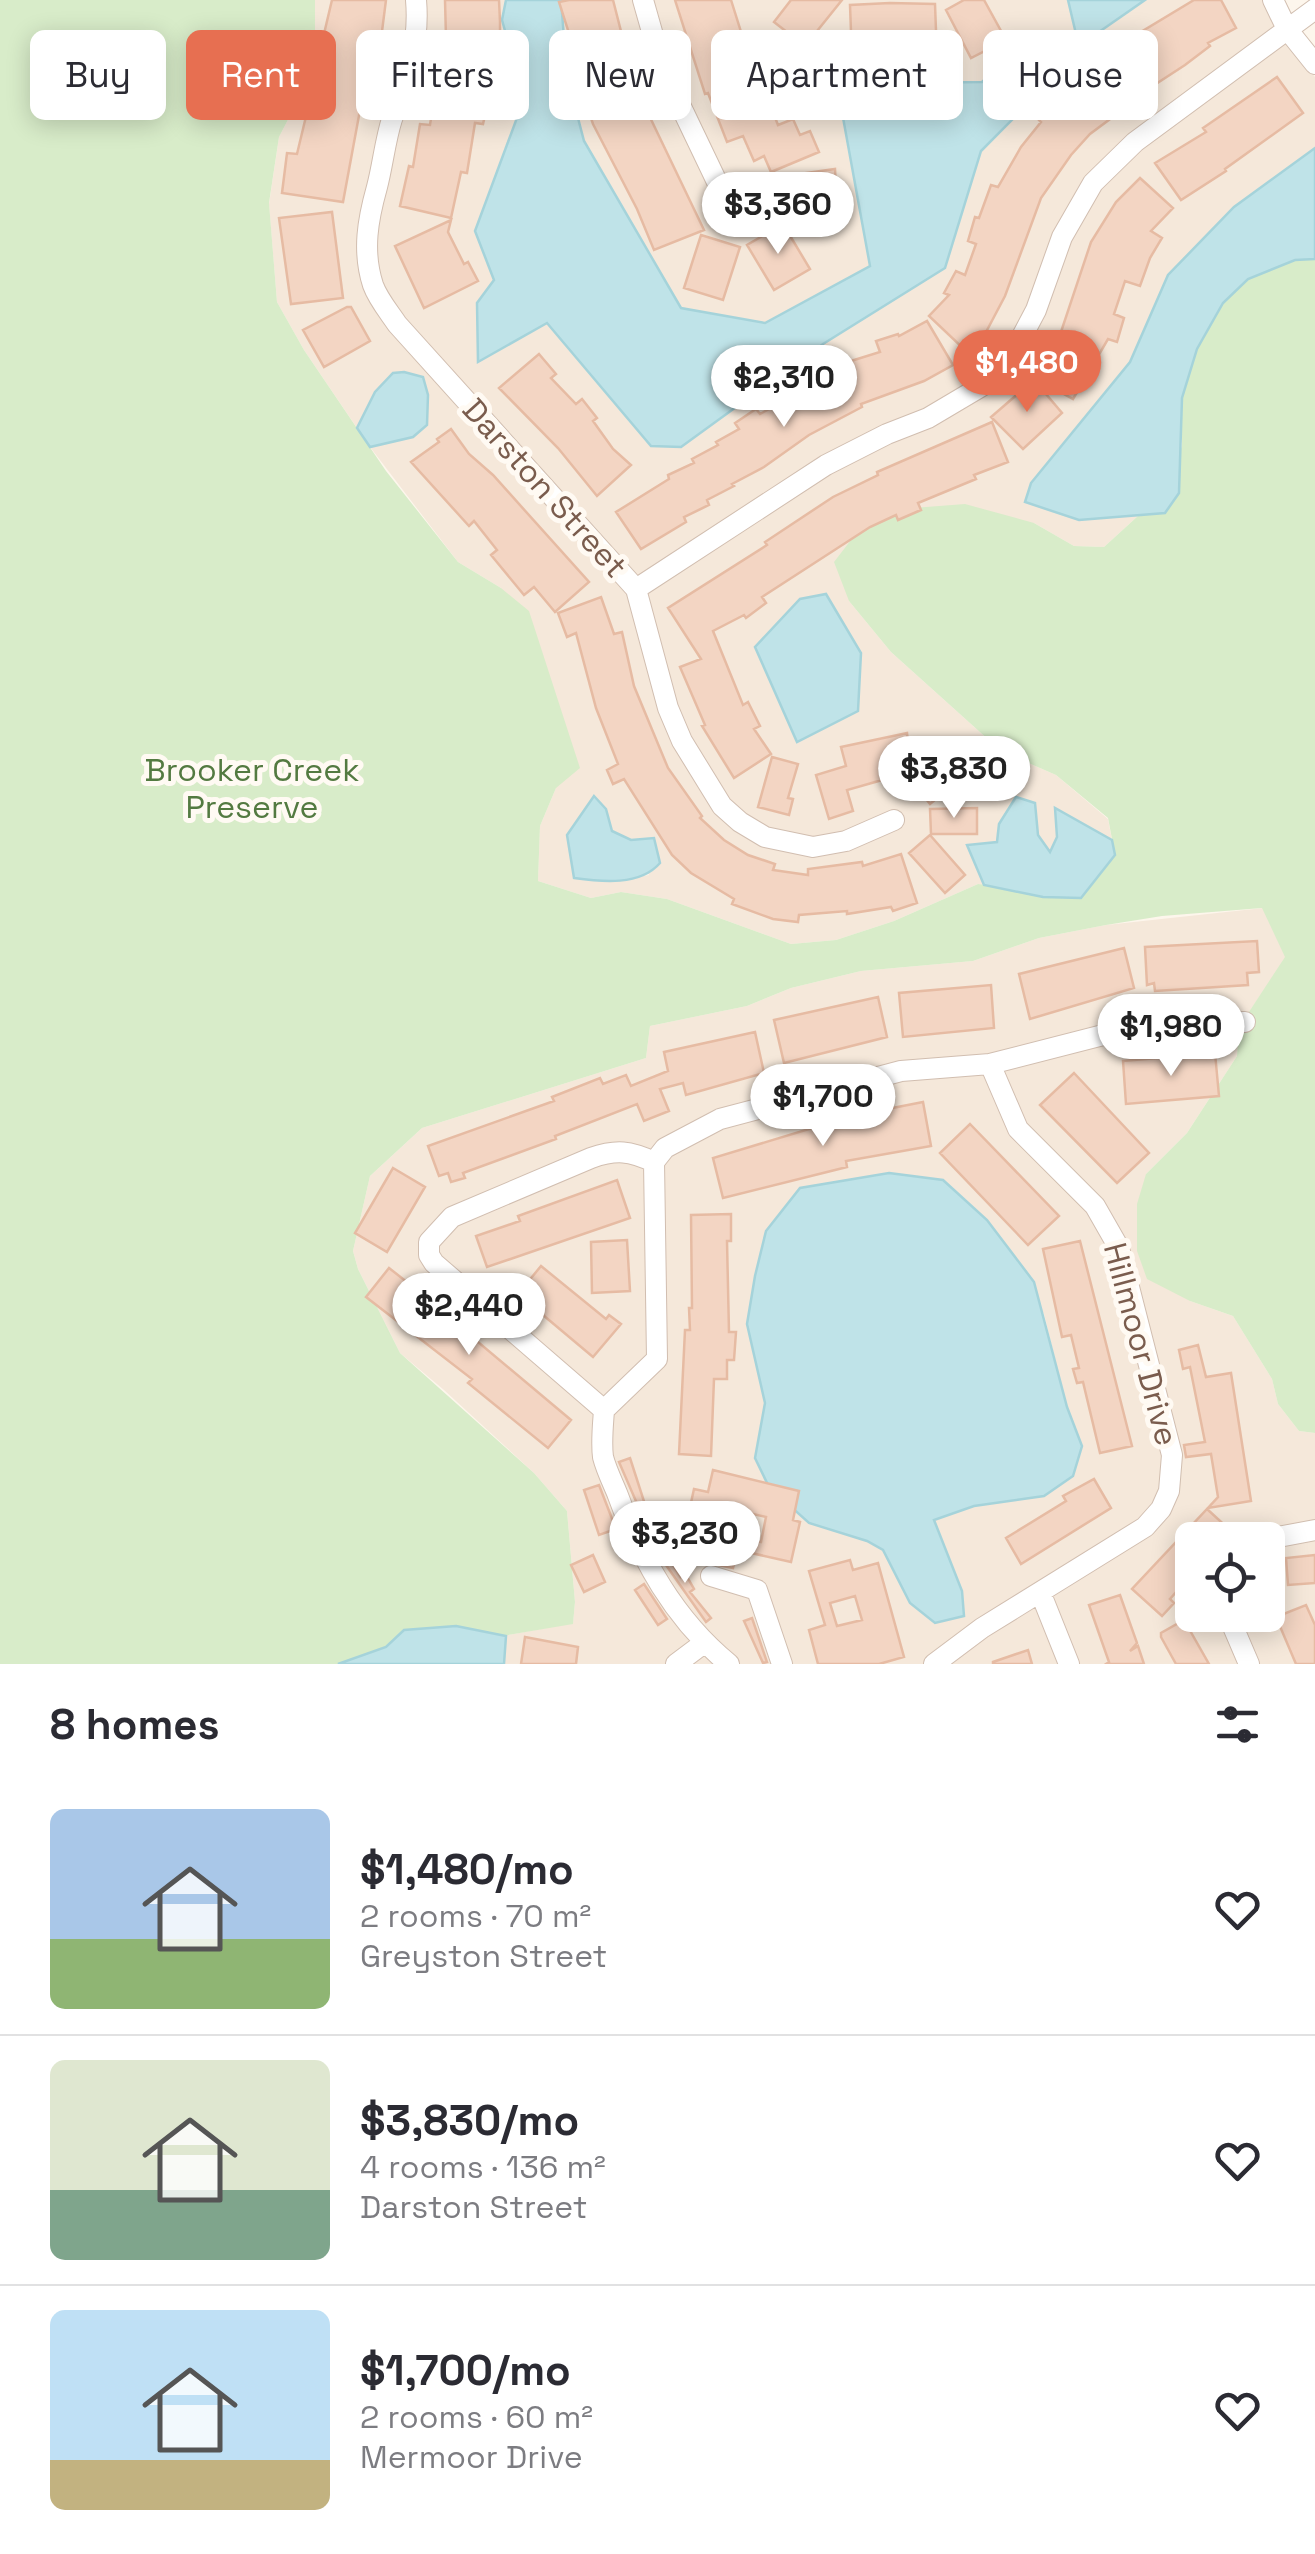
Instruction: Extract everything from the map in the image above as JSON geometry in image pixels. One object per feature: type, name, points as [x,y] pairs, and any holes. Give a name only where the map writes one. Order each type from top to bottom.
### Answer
[{"type":"street","name":"Darston Street","points":[[416,0],[419,32],[415,53],[392,120],[369,211],[367,251],[373,284],[397,324],[636,590],[668,708],[682,740],[722,806],[765,838],[813,847],[846,842],[894,820]]},
{"type":"street","points":[[644,0],[662,67],[718,184],[744,200]]},
{"type":"street","points":[[1273,0],[1287,28],[1315,64]]},
{"type":"street","points":[[636,590],[826,466],[928,418],[982,386],[1018,344],[1036,310],[1062,237],[1093,183],[1135,142],[1315,9]]},
{"type":"street","points":[[730,1664],[704,1643],[672,1604],[632,1534],[603,1456],[604,1410],[657,1359],[654,1162],[665,1148],[720,1119],[901,1070],[990,1064],[1142,1025],[1245,1022]]},
{"type":"street","name":"Hillmoor Drive","points":[[934,1664],[966,1639],[1146,1526],[1170,1491],[1172,1454],[1158,1389],[1113,1236],[1095,1206],[1018,1130],[990,1064]]},
{"type":"street","points":[[604,1410],[434,1263],[429,1255],[429,1242],[452,1217],[591,1158],[630,1150],[654,1162]]},
{"type":"street","points":[[1285,1535],[1315,1530]]},
{"type":"street","points":[[712,1576],[757,1590],[782,1664]]},
{"type":"street","points":[[1041,1594],[1069,1664]]},
{"type":"street","points":[[1235,1632],[1249,1664]]},
{"type":"street","points":[[676,1664],[704,1643]]},
{"type":"shaded area","points":[[315,0],[506,0],[502,20],[505,30],[356,30],[356,120],[516,120],[475,230],[494,280],[478,361],[547,323],[652,446],[681,447],[823,344],[945,268],[981,151],[1012,120],[1158,120],[1158,30],[1102,30],[1145,0],[1264,0],[1286,40],[1315,77],[1315,148],[1234,207],[1168,275],[1130,362],[1031,483],[1025,502],[1079,520],[1139,515],[1104,547],[1074,546],[1034,523],[849,601],[891,652],[1001,751],[1056,775],[1108,819],[1112,840],[1055,809],[1057,838],[1051,853],[1038,835],[1035,803],[997,842],[968,845],[984,885],[978,884],[894,921],[836,940],[791,944],[667,899],[621,892],[591,898],[538,881],[540,826],[556,788],[501,588],[458,562],[370,447],[413,437],[427,425],[428,395],[375,392],[357,428],[277,302],[269,204],[279,137],[288,120],[336,120],[336,30],[315,30]],"holes":[[[825,594],[861,653],[755,647],[800,600]],[[606,809],[612,831],[631,840],[649,875],[609,882]]]},
{"type":"shaded area","points":[[561,0],[1068,0],[1075,30],[983,30],[983,81],[963,82],[963,30],[711,30],[711,120],[843,120],[870,267],[765,323],[681,308],[584,141],[579,120],[691,120],[691,30],[563,30]]},
{"type":"shaded area","points":[[1263,908],[1286,957],[1239,1027],[1237,1056],[1187,1133],[1146,1174],[1190,1301],[1233,1316],[1272,1379],[1278,1404],[1299,1431],[1315,1433],[1315,1664],[504,1664],[506,1637],[502,1636],[573,1623],[575,1602],[567,1511],[534,1473],[400,1353],[353,1251],[370,1176],[422,1128],[646,1058],[650,1026],[747,1006],[791,988],[861,971],[973,961],[1039,938],[1106,925]],"holes":[[[889,1173],[942,1180],[987,1220],[1044,1314],[1067,1407],[1082,1446],[1044,1496],[974,1506],[933,1520],[962,1591],[906,1596],[883,1550],[809,1523],[755,1458],[765,1403],[747,1324],[766,1231],[800,1188]]]},
{"type":"green space","name":"Brooker Creek Preserve","points":[[0,0],[315,0],[315,30],[186,30],[186,120],[288,120],[279,137],[269,203],[277,302],[304,350],[386,471],[458,562],[501,588],[529,611],[580,768],[556,788],[540,826],[538,881],[591,898],[621,892],[667,899],[791,944],[836,940],[894,921],[978,884],[997,886],[1115,855],[1108,818],[1056,775],[1001,751],[891,652],[849,601],[834,562],[861,527],[913,508],[965,504],[1034,523],[1074,546],[1104,547],[1139,515],[1165,512],[1182,445],[1182,398],[1197,349],[1223,303],[1248,279],[1295,260],[1315,259],[1315,1433],[1299,1431],[1278,1404],[1272,1379],[1233,1316],[1190,1301],[1147,1279],[1137,1251],[1137,1204],[1146,1174],[1187,1133],[1237,1056],[1239,1027],[1285,957],[1262,908],[1106,925],[1039,938],[973,961],[861,971],[791,988],[747,1006],[650,1026],[646,1058],[422,1128],[370,1176],[353,1251],[358,1269],[400,1353],[534,1473],[567,1511],[575,1602],[573,1624],[502,1636],[456,1626],[404,1630],[386,1647],[338,1664],[0,1664]]},
{"type":"water","points":[[506,0],[561,0],[563,30],[549,30],[549,120],[579,120],[584,141],[681,308],[765,323],[870,266],[843,120],[963,120],[963,82],[983,81],[983,120],[1012,120],[981,151],[945,268],[823,344],[681,447],[651,446],[547,323],[478,362],[477,303],[494,280],[475,231],[516,120],[529,120],[529,30],[505,30],[502,20]]},
{"type":"water","points":[[1068,0],[1145,0],[1102,30],[1075,30]]},
{"type":"water","points":[[1315,148],[1315,259],[1295,260],[1248,279],[1223,303],[1197,349],[1182,398],[1179,493],[1165,513],[1079,520],[1025,502],[1031,483],[1130,362],[1168,275],[1234,207]]},
{"type":"water","points":[[393,373],[423,377],[428,395],[427,425],[413,437],[370,447],[357,428],[375,392]]},
{"type":"water","points":[[826,594],[861,653],[858,711],[797,742],[755,647],[800,599]]},
{"type":"water","points":[[594,796],[606,809],[612,831],[631,840],[654,838],[660,863],[642,876],[620,881],[574,878],[567,835]]},
{"type":"water","points":[[1016,797],[1035,803],[1038,835],[1050,852],[1057,837],[1055,808],[1112,840],[1115,855],[1081,898],[1043,897],[984,885],[967,845],[997,842],[999,824]]},
{"type":"water","points":[[889,1173],[943,1180],[987,1220],[1034,1282],[1067,1407],[1082,1446],[1073,1476],[1044,1496],[974,1506],[934,1520],[962,1591],[964,1616],[935,1623],[910,1603],[883,1550],[809,1523],[769,1487],[755,1458],[765,1403],[747,1324],[766,1231],[800,1188]]},
{"type":"water","points":[[456,1626],[506,1636],[504,1664],[338,1664],[386,1647],[404,1630]]},
{"type":"building","points":[[332,0],[386,0],[382,30],[356,30],[358,120],[343,202],[282,193],[287,153],[297,154],[305,120],[336,120],[336,30],[325,30]]},
{"type":"building","points":[[445,0],[499,0],[500,30],[446,30]]},
{"type":"building","points":[[613,0],[621,30],[568,30],[559,2]]},
{"type":"building","points":[[675,0],[731,0],[740,30],[711,30],[711,101],[705,94],[691,50],[691,30],[685,30]]},
{"type":"building","points":[[791,0],[842,0],[818,30],[784,30],[774,22]]},
{"type":"building","points":[[964,0],[984,0],[1000,30],[983,30],[983,52],[971,58],[963,43],[963,30],[956,30],[946,10]]},
{"type":"building","points":[[1194,0],[1221,0],[1236,28],[1208,43],[1210,46],[1158,83],[1158,30],[1144,30]]},
{"type":"building","points":[[935,4],[936,30],[851,30],[850,5]]},
{"type":"building","points":[[1277,77],[1303,113],[1181,200],[1155,163],[1206,132],[1203,128]]},
{"type":"building","points":[[431,120],[484,120],[483,124],[475,123],[467,173],[461,172],[451,218],[400,206],[409,166],[413,167],[420,124],[430,125]]},
{"type":"building","points":[[592,120],[651,120],[704,230],[654,250]]},
{"type":"building","points":[[718,120],[776,120],[778,125],[793,120],[800,135],[810,131],[819,152],[771,172],[764,156],[754,161],[743,136],[727,142]]},
{"type":"building","points":[[1109,120],[1071,155],[1041,198],[1005,296],[986,332],[967,352],[929,316],[949,295],[944,293],[956,271],[965,275],[976,244],[968,241],[991,185],[998,187],[1041,122]]},
{"type":"building","points":[[835,169],[837,209],[784,217],[778,177]]},
{"type":"building","points":[[1140,178],[1173,208],[1151,231],[1162,238],[1140,286],[1125,281],[1114,314],[1124,318],[1117,342],[1108,339],[1073,399],[1033,377],[1060,335],[1091,242],[1116,202]]},
{"type":"building","points":[[332,212],[343,298],[291,304],[279,218]]},
{"type":"building","points":[[451,220],[448,232],[464,264],[468,262],[478,281],[424,308],[395,246]]},
{"type":"building","points":[[783,224],[810,269],[774,290],[747,245]]},
{"type":"building","points":[[701,235],[740,247],[723,300],[684,288]]},
{"type":"building","points":[[351,307],[370,341],[324,367],[303,330]]},
{"type":"building","points":[[927,321],[953,365],[924,381],[861,404],[862,407],[809,435],[707,500],[709,505],[684,517],[686,522],[641,549],[616,512],[669,479],[668,475],[694,463],[692,459],[739,429],[735,423],[756,409],[760,414],[851,361],[880,352],[876,341],[899,336]]},
{"type":"building","points":[[539,354],[556,374],[551,378],[576,404],[582,399],[613,449],[631,465],[597,496],[558,448],[499,388]]},
{"type":"building","points":[[1034,380],[1062,413],[1023,449],[991,417]]},
{"type":"building","points":[[992,422],[1008,462],[918,503],[921,510],[898,520],[896,515],[870,527],[762,597],[766,603],[746,618],[744,615],[713,631],[743,705],[748,702],[760,726],[754,729],[771,754],[734,778],[702,726],[705,725],[680,667],[701,659],[668,608],[833,497],[878,475],[877,472]]},
{"type":"building","points":[[451,429],[469,454],[493,475],[589,582],[555,612],[534,587],[524,595],[491,555],[497,550],[474,521],[469,526],[411,462]]},
{"type":"building","points":[[601,597],[614,634],[622,632],[634,686],[668,768],[700,818],[748,855],[775,864],[773,870],[808,875],[808,869],[862,862],[863,866],[901,854],[917,903],[893,911],[891,907],[847,914],[799,915],[798,922],[773,919],[732,904],[734,899],[691,873],[672,855],[624,779],[613,784],[607,770],[618,764],[596,708],[576,633],[567,637],[558,613]]},
{"type":"building","points":[[907,733],[911,772],[881,775],[882,780],[847,790],[853,811],[829,819],[816,775],[846,766],[841,747]]},
{"type":"building","points":[[958,749],[974,768],[930,804],[914,784]]},
{"type":"building","points":[[772,757],[798,764],[788,798],[793,799],[789,815],[758,807]]},
{"type":"building","points":[[977,808],[977,834],[931,834],[930,809]]},
{"type":"building","points":[[930,835],[965,875],[945,893],[909,853]]},
{"type":"building","points":[[1257,941],[1259,972],[1247,973],[1248,985],[1155,991],[1154,983],[1147,985],[1145,947]]},
{"type":"building","points":[[1124,948],[1134,988],[1030,1019],[1019,974]]},
{"type":"building","points":[[991,985],[994,1028],[903,1037],[899,993]]},
{"type":"building","points":[[878,997],[887,1037],[784,1063],[774,1020]]},
{"type":"building","points":[[755,1032],[764,1073],[686,1095],[683,1083],[660,1089],[669,1111],[644,1121],[637,1104],[463,1173],[465,1178],[451,1182],[448,1173],[439,1176],[428,1146],[554,1101],[552,1097],[600,1078],[603,1084],[626,1075],[631,1086],[668,1071],[664,1052]]},
{"type":"building","points":[[1215,1053],[1219,1096],[1126,1104],[1123,1061]]},
{"type":"building","points":[[1074,1073],[1149,1153],[1117,1183],[1040,1105]]},
{"type":"building","points":[[923,1102],[931,1146],[846,1161],[847,1167],[723,1198],[713,1158],[852,1116]]},
{"type":"building","points":[[970,1124],[1059,1216],[1028,1245],[940,1153]]},
{"type":"building","points":[[393,1168],[425,1187],[387,1252],[355,1233]]},
{"type":"building","points":[[617,1180],[630,1218],[487,1267],[476,1236],[520,1221],[518,1216]]},
{"type":"building","points":[[731,1214],[731,1241],[727,1241],[729,1332],[736,1332],[734,1360],[727,1360],[727,1379],[714,1379],[711,1456],[679,1454],[685,1330],[690,1330],[692,1308],[691,1215]]},
{"type":"building","points":[[627,1240],[630,1291],[592,1293],[591,1242]]},
{"type":"building","points":[[1080,1241],[1132,1446],[1100,1453],[1083,1382],[1077,1383],[1073,1369],[1079,1368],[1071,1335],[1062,1337],[1043,1249]]},
{"type":"building","points":[[541,1266],[606,1319],[609,1315],[621,1324],[593,1357],[518,1294]]},
{"type":"building","points":[[389,1268],[468,1330],[571,1420],[548,1448],[468,1383],[472,1379],[366,1297]]},
{"type":"building","points":[[1198,1345],[1206,1377],[1231,1373],[1251,1501],[1208,1508],[1218,1497],[1211,1454],[1186,1457],[1184,1445],[1205,1442],[1190,1367],[1183,1369],[1179,1350]]},
{"type":"building","points":[[630,1458],[660,1551],[658,1552],[619,1462]]},
{"type":"building","points":[[713,1470],[799,1491],[793,1520],[800,1522],[791,1562],[738,1550],[733,1568],[709,1563],[710,1556],[686,1550],[690,1531],[685,1530],[694,1489],[708,1492]],"holes":[[[727,1508],[766,1517],[761,1542],[721,1533]]]},
{"type":"building","points":[[1094,1479],[1111,1508],[1021,1564],[1006,1538],[1066,1501],[1063,1496]]},
{"type":"building","points":[[599,1485],[616,1529],[599,1535],[584,1490]]},
{"type":"building","points":[[1207,1509],[1221,1522],[1195,1522]]},
{"type":"building","points":[[1175,1543],[1175,1593],[1170,1599],[1174,1603],[1162,1616],[1132,1589]]},
{"type":"building","points":[[665,1552],[680,1576],[682,1568],[694,1589],[690,1592],[711,1618],[706,1622],[661,1558]]},
{"type":"building","points":[[593,1555],[605,1582],[584,1592],[571,1565]]},
{"type":"building","points":[[1315,1555],[1315,1583],[1288,1585],[1286,1558]]},
{"type":"building","points":[[850,1560],[853,1570],[878,1563],[904,1657],[879,1664],[818,1664],[809,1630],[825,1625],[809,1571]],"holes":[[[855,1596],[862,1620],[837,1626],[830,1603]]]},
{"type":"building","points":[[644,1584],[667,1619],[658,1625],[635,1590]]},
{"type":"building","points":[[1120,1595],[1137,1643],[1130,1651],[1138,1646],[1144,1664],[1106,1664],[1109,1662],[1089,1605]]},
{"type":"building","points":[[1306,1605],[1315,1625],[1315,1664],[1296,1664],[1282,1632],[1285,1613]]},
{"type":"building","points":[[752,1618],[767,1662],[763,1663],[744,1621]]},
{"type":"building","points":[[1175,1625],[1175,1632],[1191,1632],[1209,1664],[1176,1664],[1161,1633]]},
{"type":"building","points":[[525,1637],[578,1647],[576,1664],[521,1664]]},
{"type":"building","points":[[1028,1650],[1032,1664],[993,1664],[993,1662]]}]
